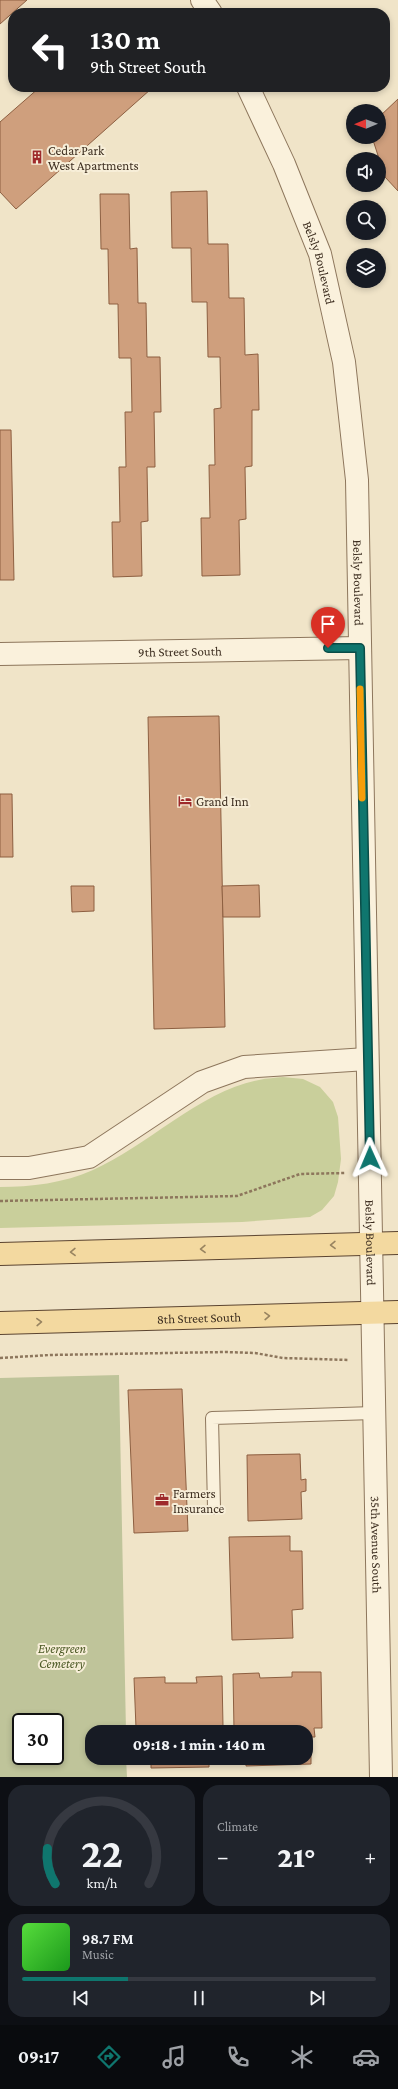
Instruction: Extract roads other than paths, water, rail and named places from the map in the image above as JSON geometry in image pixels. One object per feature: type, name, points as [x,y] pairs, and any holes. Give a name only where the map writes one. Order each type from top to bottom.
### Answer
[{"type":"main road","points":[[0,1254],[398,1243]]},
{"type":"main road","name":"8th Street South","points":[[0,1323],[398,1312]]},
{"type":"street","name":"Belsly Boulevard","points":[[250,92],[284,164],[320,254],[344,362],[357,480],[367,1059],[372,1244],[372,1313]]},
{"type":"street","name":"9th Street South","points":[[0,654],[360,648]]},
{"type":"street","points":[[0,1168],[29,1168],[89,1157],[202,1082],[244,1067],[367,1059]]},
{"type":"street","name":"35th Avenue South","points":[[372,1313],[381,1777]]},
{"type":"lane","points":[[214,1508],[212,1418],[374,1413]]},
{"type":"place","name":"Cedar Park West Apartments","points":[[37,157]]},
{"type":"place","name":"Grand Inn","points":[[185,801]]},
{"type":"place","name":"Farmers Insurance","points":[[162,1500]]},
{"type":"park label","name":"Evergreen Cemetery","points":[[62,1656]]}]
